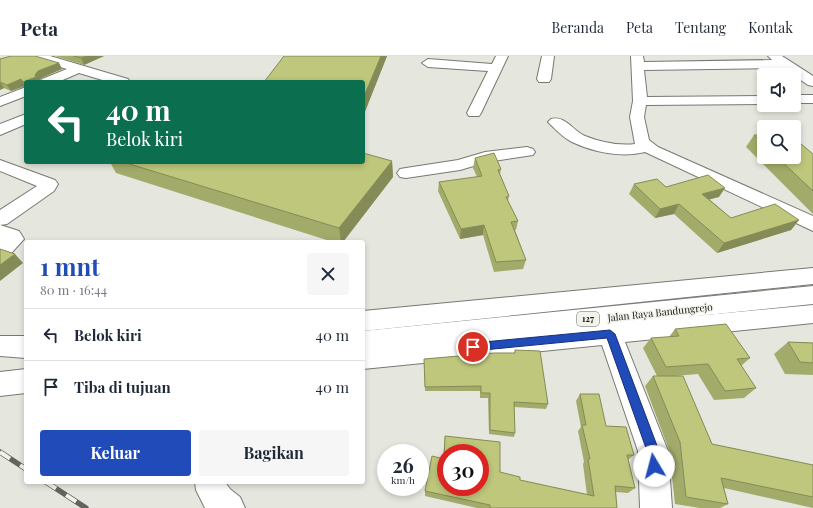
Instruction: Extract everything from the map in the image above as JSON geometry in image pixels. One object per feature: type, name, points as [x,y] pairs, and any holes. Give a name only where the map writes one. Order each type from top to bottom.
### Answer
[{"type":"street","points":[[38,56],[61,63],[78,62],[118,80]]},
{"type":"street","points":[[474,113],[502,56]]},
{"type":"street","points":[[544,79],[548,56]]},
{"type":"street","points":[[813,82],[778,60],[637,61],[640,101],[638,123],[641,142],[646,147],[813,224]]},
{"type":"street","points":[[50,80],[78,62]]},
{"type":"street","points":[[428,63],[495,68]]},
{"type":"street","points":[[0,102],[24,92]]},
{"type":"street","points":[[801,99],[813,99]]},
{"type":"street","points":[[640,101],[757,100]]},
{"type":"street","points":[[0,105],[24,113]]},
{"type":"street","points":[[0,130],[24,119]]},
{"type":"street","points":[[556,122],[569,134],[588,142],[625,149],[646,147]]},
{"type":"street","points":[[406,173],[460,165],[485,157],[527,152]]},
{"type":"street","points":[[19,172],[34,164]]},
{"type":"street","points":[[0,165],[49,184],[0,219]]},
{"type":"street","points":[[0,232],[12,236],[14,239],[0,253]]},
{"type":"street","points":[[365,321],[813,276]]},
{"type":"street","name":"Jalan Raya Bandungrejo","points":[[365,341],[611,317],[813,295]]},
{"type":"street","points":[[365,358],[813,314]]},
{"type":"street","points":[[610,334],[653,451],[656,508]]},
{"type":"street","points":[[0,346],[24,347]]},
{"type":"street","points":[[0,384],[24,381]]},
{"type":"street","points":[[210,484],[221,503],[229,508]]},
{"type":"building","points":[[11,56],[35,56],[59,63],[38,71],[35,75],[36,77],[24,80],[23,82],[21,79],[7,85],[0,82],[0,59]]},
{"type":"building","points":[[73,56],[87,56],[81,58]]},
{"type":"building","points":[[284,56],[381,56],[365,94],[365,80],[266,80]]},
{"type":"building","points":[[801,144],[813,154],[813,191],[784,164],[801,164]]},
{"type":"building","points":[[494,153],[501,169],[498,170],[509,196],[506,197],[518,221],[511,222],[526,260],[496,262],[484,225],[461,229],[439,182],[482,176],[475,158]]},
{"type":"building","points":[[365,154],[392,161],[339,228],[130,164],[365,164]]},
{"type":"building","points":[[708,175],[725,188],[702,194],[731,218],[775,204],[799,220],[724,243],[679,204],[660,209],[634,184],[657,179],[666,187]]},
{"type":"building","points":[[0,249],[15,254],[0,265]]},
{"type":"building","points":[[726,324],[750,358],[737,359],[756,388],[725,391],[708,364],[666,367],[651,338],[679,336],[675,329]]},
{"type":"building","points":[[788,342],[813,343],[813,363],[800,362]]},
{"type":"building","points":[[515,350],[540,351],[548,404],[514,402],[515,433],[490,430],[490,393],[481,393],[481,386],[425,387],[424,359],[494,353],[515,353]]},
{"type":"building","points":[[653,376],[683,376],[712,444],[813,465],[813,497],[721,478],[728,504],[686,497],[680,442]]},
{"type":"building","points":[[580,394],[599,394],[606,426],[626,427],[634,455],[627,455],[635,488],[615,486],[617,508],[490,508],[490,505],[448,496],[489,496],[489,444],[445,444],[445,436],[500,442],[500,472],[520,477],[520,480],[594,496],[588,459],[590,459],[582,425],[586,425]]},
{"type":"building","points":[[432,456],[437,457],[437,494],[429,492],[429,471]]},
{"type":"railway","points":[[0,452],[24,468]]},
{"type":"railway","points":[[49,484],[86,508]]},
{"type":"route","points":[[473,347],[610,334],[653,451],[654,466]]}]
